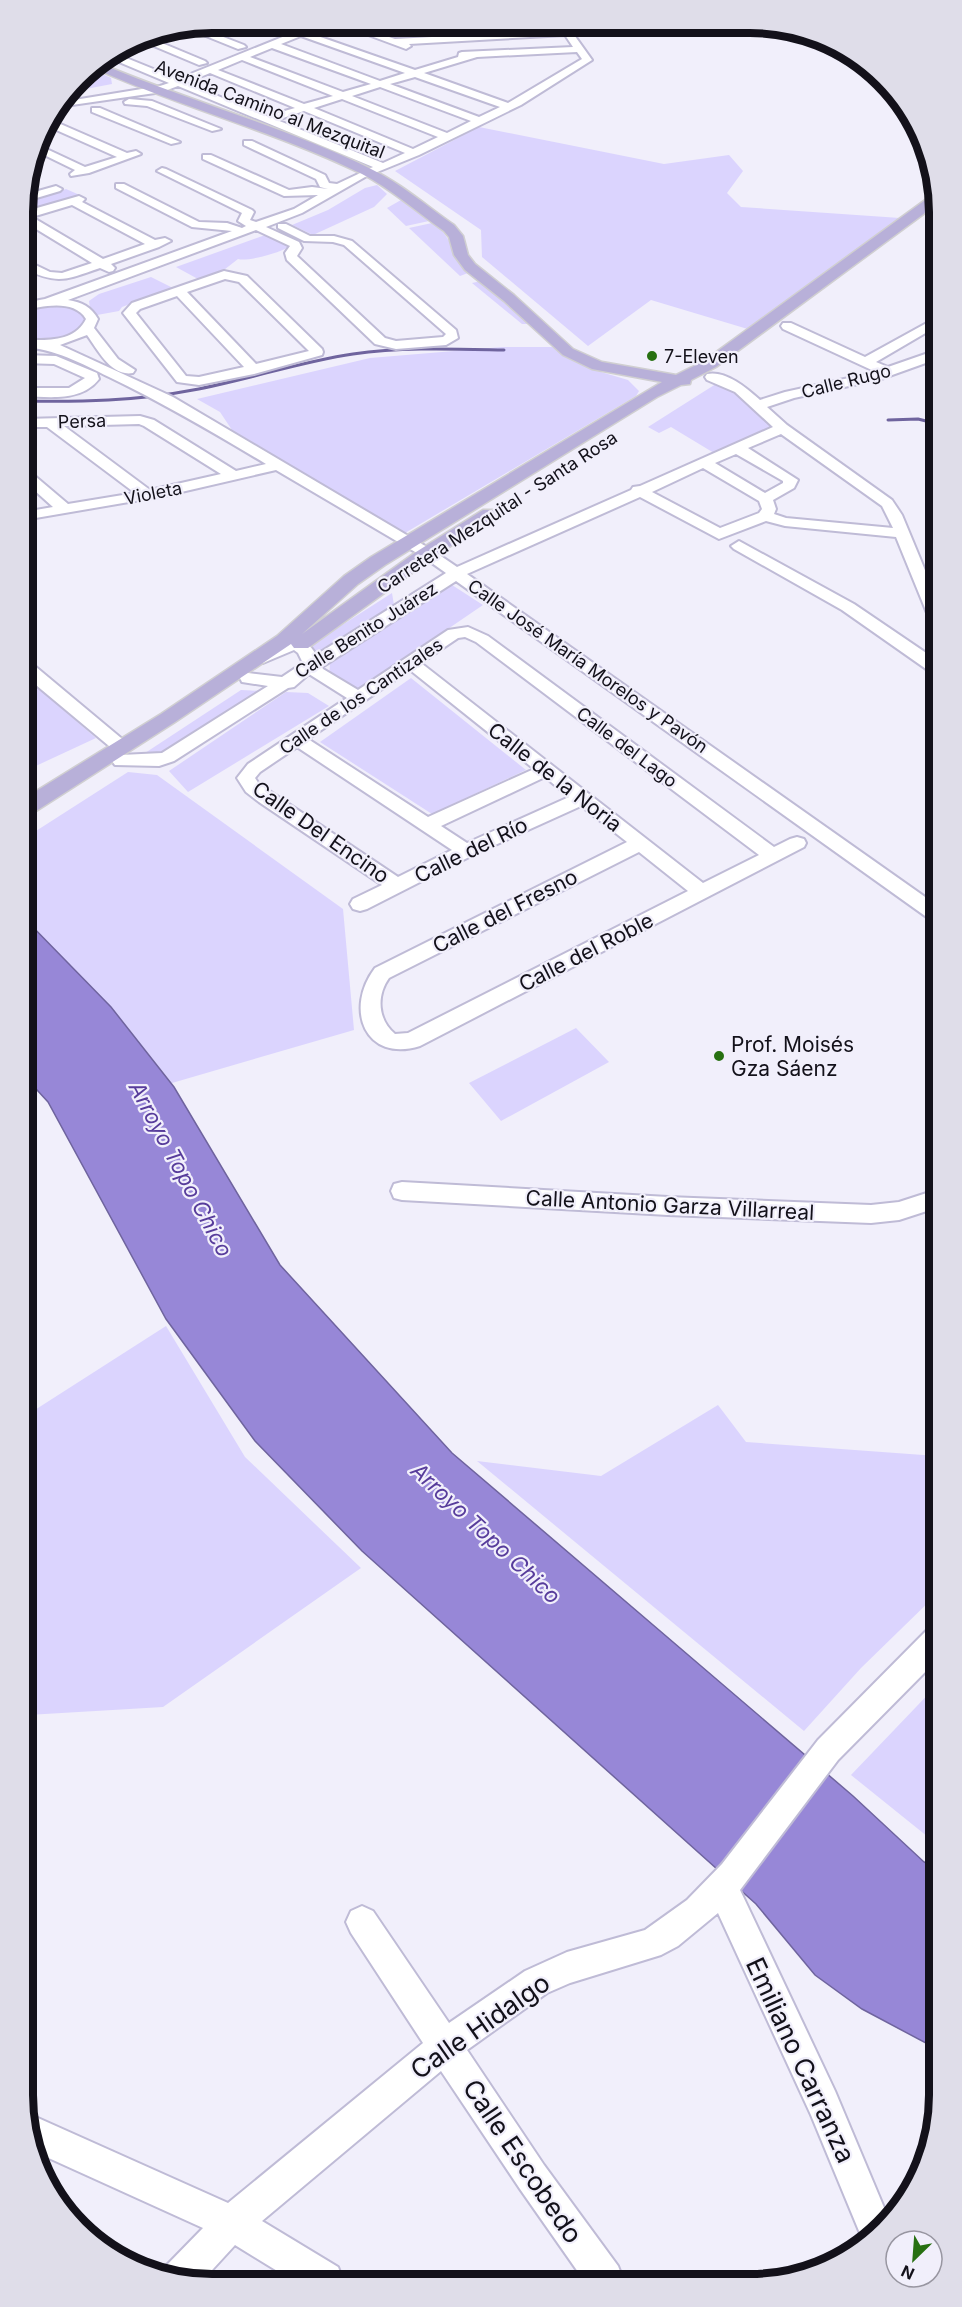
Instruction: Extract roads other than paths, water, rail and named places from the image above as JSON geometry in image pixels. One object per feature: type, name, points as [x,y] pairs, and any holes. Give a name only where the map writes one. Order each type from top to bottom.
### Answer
[{"type":"main road","name":"Avenida Camino al Mezquital","points":[[107,68],[120,83]]},
{"type":"main road","name":"Avenida Camino al Mezquital","points":[[103,71],[120,83],[164,84],[377,173],[454,232],[461,255],[470,267],[509,298],[558,345],[578,358],[620,371],[698,378]]},
{"type":"main road","name":"Avenida Camino al Mezquital","points":[[164,84],[232,116],[377,173],[393,177],[472,236],[475,257],[484,267],[536,306],[585,350],[610,359],[698,378]]},
{"type":"main road","name":"Carretera Mezquital - Santa Rosa","points":[[33,815],[240,676],[298,646],[417,547],[465,517],[489,494],[651,394],[698,378],[738,344],[928,204]]},
{"type":"main road","name":"Carretera Mezquital - Santa Rosa","points":[[565,466],[698,378],[783,329],[929,219]]},
{"type":"main road","points":[[620,371],[644,384],[651,394]]},
{"type":"main road","name":"Carretera Mezquital - Santa Rosa","points":[[240,676],[351,580],[506,504]]},
{"type":"main road","name":"Carretera Mezquital - Santa Rosa","points":[[33,804],[121,754]]},
{"type":"street","points":[[124,95],[211,70],[275,33]]},
{"type":"street","points":[[164,84],[202,63],[274,45],[293,33]]},
{"type":"street","points":[[314,33],[509,107]]},
{"type":"street","points":[[368,33],[424,53]]},
{"type":"street","points":[[394,42],[513,33]]},
{"type":"street","points":[[33,299],[46,303],[78,306],[94,293],[166,276],[304,209],[335,191],[377,173],[509,107],[588,60],[569,33]]},
{"type":"street","points":[[204,34],[344,96],[449,136]]},
{"type":"street","points":[[155,43],[202,63]]},
{"type":"street","points":[[274,45],[480,121]]},
{"type":"street","points":[[450,62],[435,57],[580,49]]},
{"type":"street","points":[[265,120],[477,54]]},
{"type":"street","points":[[119,60],[164,84],[265,120],[377,173]]},
{"type":"street","points":[[211,70],[415,153]]},
{"type":"street","points":[[79,92],[120,83]]},
{"type":"street","points":[[120,83],[125,101],[148,103],[220,127],[162,146]]},
{"type":"street","points":[[70,103],[83,101],[120,83]]},
{"type":"street","points":[[120,83],[111,104],[98,108],[97,111],[185,138]]},
{"type":"street","points":[[74,98],[83,101]]},
{"type":"street","points":[[55,126],[127,157]]},
{"type":"street","points":[[195,161],[242,145],[321,177],[322,184],[335,191]]},
{"type":"street","points":[[44,152],[80,172],[140,153]]},
{"type":"street","points":[[207,157],[286,193],[296,194],[312,190],[352,190]]},
{"type":"street","points":[[105,191],[156,173],[248,212],[244,221],[295,244],[296,248],[291,253],[291,257],[384,343],[396,345],[446,341],[453,336],[352,245],[344,241],[311,240],[282,226]]},
{"type":"street","points":[[116,259],[166,276],[198,284],[224,275],[233,275],[243,279],[317,351],[309,356],[254,370],[188,382],[182,379],[129,315],[130,310],[166,276],[242,232],[282,226],[366,184],[377,173]]},
{"type":"street","points":[[34,195],[50,190],[36,184]]},
{"type":"street","points":[[120,186],[196,225],[227,226],[242,232]]},
{"type":"street","points":[[33,213],[76,200],[160,243],[58,277],[47,275],[33,268]]},
{"type":"street","points":[[33,222],[122,275]]},
{"type":"street","points":[[33,305],[46,303],[122,275],[166,276],[254,370]]},
{"type":"street","name":"Calle José María Morelos y Pavón","points":[[78,306],[91,315],[92,322],[88,328],[100,346],[121,367],[168,394],[230,436],[458,573],[929,909]]},
{"type":"street","points":[[866,362],[929,326]]},
{"type":"street","points":[[33,344],[66,340],[88,328]]},
{"type":"street","points":[[783,329],[882,374]]},
{"type":"street","points":[[813,343],[866,362],[882,374]]},
{"type":"street","name":"Calle José María Morelos y Pavón","points":[[41,344],[66,351],[168,394]]},
{"type":"street","name":"Calle José María Morelos y Pavón","points":[[66,351],[82,344],[100,346]]},
{"type":"street","name":"Calle Rugo","points":[[757,406],[789,395],[882,374],[929,357]]},
{"type":"street","points":[[33,359],[56,360],[92,376],[92,379],[80,389],[33,392]]},
{"type":"street","points":[[698,378],[740,389],[782,428],[887,503],[895,515],[929,601]]},
{"type":"street","name":"Persa","points":[[33,423],[140,420],[149,423],[232,475]]},
{"type":"street","points":[[51,423],[147,495]]},
{"type":"street","name":"Calle Benito Juárez","points":[[121,754],[159,760],[168,757],[458,573],[638,490],[782,428]]},
{"type":"street","points":[[737,448],[791,480],[789,485],[765,499]]},
{"type":"street","points":[[638,490],[715,532],[724,534],[765,516],[769,509],[765,499],[704,463]]},
{"type":"street","name":"Violeta","points":[[33,514],[147,495],[280,465]]},
{"type":"street","points":[[33,482],[64,508]]},
{"type":"street","points":[[765,516],[785,522],[901,533]]},
{"type":"street","points":[[739,546],[839,602],[929,663]]},
{"type":"street","name":"Calle de los Cantizales","points":[[246,778],[254,768],[454,633],[468,632],[482,639]]},
{"type":"street","name":"Calle del Lago","points":[[482,639],[772,856]]},
{"type":"street","points":[[298,646],[305,651],[310,666],[353,701]]},
{"type":"street","name":"Calle de la Noria","points":[[410,662],[701,891]]},
{"type":"street","points":[[33,674],[121,754]]},
{"type":"street","points":[[240,676],[309,685],[353,701]]},
{"type":"street","points":[[296,740],[466,851]]},
{"type":"street","points":[[428,825],[546,770]]},
{"type":"street","name":"Calle Del Encino","points":[[246,778],[252,788],[265,798],[397,886]]},
{"type":"street","name":"Calle del Río","points":[[360,904],[466,851],[582,798]]},
{"type":"street","name":"Calle del Fresno","points":[[397,1044],[384,1036],[371,1021],[369,1003],[374,984],[382,973],[640,843]]},
{"type":"street","name":"Calle del Roble","points":[[397,1044],[413,1040],[797,843]]},
{"type":"street","name":"Calle Antonio Garza Villarreal","points":[[402,1191],[668,1206],[871,1214],[899,1210],[929,1201]]},
{"type":"street","name":"Calle Hidalgo","points":[[186,2272],[232,2223],[445,2046],[536,1982],[567,1968],[650,1944],[667,1935],[698,1911],[728,1881],[828,1750],[929,1648]]},
{"type":"street","name":"Emiliano Carranza","points":[[728,1881],[763,1978],[823,2103],[874,2224]]},
{"type":"street","name":"Calle Escobedo","points":[[362,1922],[532,2177],[601,2274]]},
{"type":"street","points":[[38,2135],[232,2223],[316,2274]]},
{"type":"water","name":"Arroyo Topo Chico","points":[[33,927],[111,1007],[174,1087],[280,1265],[452,1453],[853,1796],[929,1864],[929,2045],[862,2009],[815,1975],[756,1904],[362,1551],[255,1441],[166,1319],[48,1102],[33,1086]]},
{"type":"waterway","points":[[33,401],[108,400],[172,394],[353,354],[428,349],[504,350]]},
{"type":"waterway","points":[[888,420],[918,419],[929,422]]},
{"type":"place","name":"7-Eleven","points":[[652,356]]},
{"type":"place","name":"Prof. Moisés Gza Sáenz","points":[[719,1056]]}]
